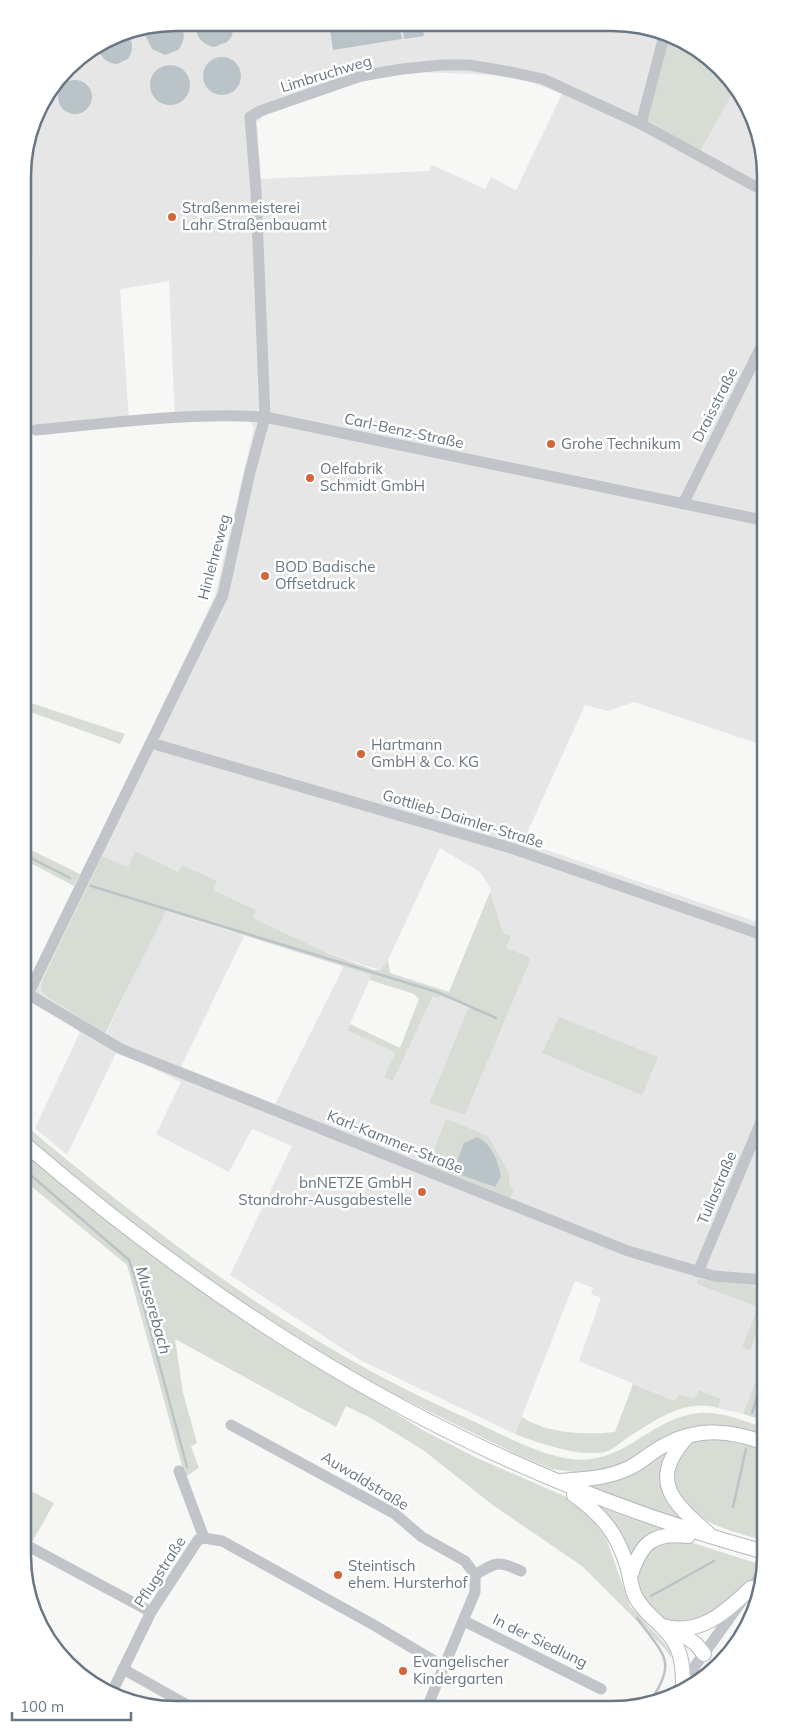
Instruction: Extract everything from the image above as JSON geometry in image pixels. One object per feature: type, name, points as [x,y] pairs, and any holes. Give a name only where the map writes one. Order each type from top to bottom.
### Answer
[{"type":"main road","points":[[31,1149],[117,1221],[168,1260],[275,1334],[404,1409],[508,1461],[554,1481],[713,1538],[756,1550]]},
{"type":"main road","points":[[554,1481],[606,1477],[630,1468],[665,1445],[702,1431],[728,1432],[756,1440]]},
{"type":"main road","points":[[689,1435],[673,1453],[667,1470],[667,1481],[680,1509],[713,1538]]},
{"type":"main road","points":[[554,1481],[592,1507],[609,1525],[623,1553],[635,1596],[645,1610],[676,1636],[696,1644],[704,1654]]},
{"type":"main road","points":[[630,1577],[640,1553],[652,1540],[659,1536],[670,1534],[713,1538]]},
{"type":"main road","points":[[676,1636],[714,1619],[752,1588]]},
{"type":"main road","points":[[676,1636],[683,1661],[680,1683]]},
{"type":"street","points":[[641,124],[663,41]]},
{"type":"street","name":"Limbruchweg","points":[[250,116],[361,76],[442,65],[469,66],[511,72],[543,80],[641,124],[757,188]]},
{"type":"street","name":"Hinlehreweg","points":[[31,987],[223,595],[250,472],[265,417],[250,116]]},
{"type":"street","name":"Draisstraße","points":[[683,504],[757,355]]},
{"type":"street","name":"Carl-Benz-Straße","points":[[36,430],[198,416],[265,417],[757,519]]},
{"type":"street","name":"Gottlieb-Daimler-Straße","points":[[151,743],[511,848],[756,933]]},
{"type":"street","name":"Karl-Kammer-Straße","points":[[31,996],[121,1049],[628,1251],[714,1276],[756,1279]]},
{"type":"street","name":"Tullastraße","points":[[698,1272],[756,1133]]},
{"type":"street","name":"Auwaldstraße","points":[[231,1425],[395,1514],[422,1537],[465,1561],[475,1575]]},
{"type":"street","name":"Pflugstraße","points":[[114,1687],[151,1612],[198,1540],[204,1538],[179,1471]]},
{"type":"street","points":[[204,1538],[222,1542],[372,1624],[443,1666]]},
{"type":"street","points":[[31,1548],[151,1612]]},
{"type":"street","points":[[430,1701],[476,1590],[475,1575],[495,1563],[506,1564],[521,1571]]},
{"type":"street","points":[[684,1681],[754,1586]]},
{"type":"street","name":"In der Siedlung","points":[[464,1621],[602,1689]]},
{"type":"street","points":[[123,1668],[180,1701]]},
{"type":"shaded area","points":[[400,31],[402,39],[333,50],[330,32]]},
{"type":"shaded area","points":[[403,31],[423,31],[424,36],[404,39]]},
{"type":"shaded area","points":[[167,32],[631,32],[668,43],[699,151],[731,95],[737,104],[746,121],[752,139],[756,157],[757,176],[757,743],[634,702],[608,711],[585,705],[523,842],[756,922],[756,1380],[743,1414],[718,1408],[721,1399],[700,1390],[694,1399],[675,1401],[579,1361],[601,1298],[591,1294],[593,1288],[575,1281],[515,1434],[360,1360],[230,1275],[292,1146],[252,1129],[229,1172],[156,1134],[181,1082],[117,1051],[67,1155],[35,1128],[80,1032],[31,1000],[31,977],[215,596],[254,428],[250,421],[175,421],[169,281],[120,289],[129,420],[32,428],[32,157],[42,121],[61,88],[81,67],[112,46],[139,36]],"holes":[[[420,72],[493,75],[530,82],[562,94],[516,190],[491,177],[485,189],[432,165],[429,171],[261,179],[257,122],[265,115],[346,86],[378,78]],[[440,848],[480,872],[491,889],[490,892],[506,948],[530,959],[465,1115],[429,1103],[469,1008],[440,995],[433,996],[393,1081],[384,1077],[395,1053],[347,1030],[372,975],[344,966],[275,1104],[181,1067],[244,936],[165,911],[106,1034],[45,995],[41,989],[43,979],[102,856],[128,867],[135,851],[178,872],[182,865],[213,890],[256,910],[253,918],[327,953],[380,970],[388,960]]]},
{"type":"shaded area","points":[[167,32],[183,32],[184,36],[178,50],[165,55],[152,49],[147,34]]},
{"type":"shaded area","points":[[197,32],[233,32],[227,42],[214,47],[202,42]]},
{"type":"shaded area","points":[[130,39],[132,45],[128,59],[117,64],[106,61],[100,53],[112,46]]},
{"type":"shaded area","points":[[665,42],[676,46],[707,67],[731,95],[700,151],[645,119]]},
{"type":"shaded area","points":[[222,57],[236,62],[241,76],[236,90],[222,95],[208,90],[203,76],[208,62]]},
{"type":"shaded area","points":[[170,65],[184,71],[190,85],[184,99],[170,105],[156,99],[150,85],[156,71]]},
{"type":"shaded area","points":[[69,81],[81,81],[91,91],[91,103],[81,113],[69,113],[59,103],[59,91]]},
{"type":"shaded area","points":[[32,703],[125,734],[120,744],[32,712]]},
{"type":"shaded area","points":[[32,850],[80,874],[74,886],[31,863]]},
{"type":"shaded area","points":[[135,851],[178,872],[182,865],[217,881],[213,890],[256,910],[253,918],[327,953],[374,970],[380,970],[388,960],[390,973],[449,992],[490,892],[503,933],[511,936],[506,948],[531,958],[465,1115],[429,1103],[469,1007],[440,995],[438,998],[433,996],[393,1081],[384,1077],[395,1053],[347,1030],[350,1024],[400,1048],[419,999],[414,994],[370,980],[371,975],[166,911],[105,1034],[45,995],[41,989],[43,979],[102,856],[128,867]]},
{"type":"shaded area","points":[[559,1017],[658,1057],[642,1095],[542,1053]]},
{"type":"shaded area","points":[[446,1119],[488,1136],[509,1173],[509,1184],[514,1191],[510,1198],[428,1165]]},
{"type":"shaded area","points":[[31,1130],[129,1210],[181,1249],[234,1287],[288,1322],[343,1356],[401,1387],[547,1454],[582,1460],[601,1457],[617,1451],[680,1417],[699,1413],[732,1417],[756,1425],[756,1436],[711,1426],[693,1427],[678,1432],[618,1468],[588,1474],[552,1469],[512,1452],[369,1382],[304,1343],[227,1294],[71,1177],[31,1142]]},
{"type":"shaded area","points":[[477,1137],[487,1144],[498,1165],[501,1177],[495,1187],[462,1175],[455,1167],[464,1143]]},
{"type":"shaded area","points":[[31,1158],[145,1251],[245,1322],[426,1432],[479,1459],[571,1499],[592,1519],[606,1538],[630,1606],[659,1637],[670,1651],[671,1658],[665,1649],[582,1566],[494,1506],[423,1450],[371,1418],[346,1406],[336,1427],[175,1339],[183,1393],[197,1443],[191,1446],[199,1468],[185,1477],[127,1265],[31,1186]]},
{"type":"shaded area","points":[[698,1279],[756,1286],[756,1306],[697,1284]]},
{"type":"shaded area","points":[[756,1312],[756,1335],[750,1350],[742,1348]]},
{"type":"shaded area","points":[[756,1380],[756,1418],[743,1414]]},
{"type":"shaded area","points":[[633,1384],[675,1401],[679,1394],[694,1399],[699,1390],[721,1399],[718,1408],[694,1406],[670,1413],[627,1438],[611,1450],[598,1453],[574,1452],[536,1442],[515,1434],[522,1417],[543,1427],[567,1432],[615,1432]]},
{"type":"shaded area","points":[[701,1438],[734,1441],[756,1446],[756,1539],[725,1529],[699,1517],[688,1509],[680,1499],[672,1481],[672,1463],[688,1443]]},
{"type":"shaded area","points":[[671,1445],[664,1477],[690,1526],[579,1482]]},
{"type":"shaded area","points":[[31,1491],[54,1503],[31,1544]]},
{"type":"shaded area","points":[[597,1505],[665,1529],[665,1531],[631,1565]]},
{"type":"shaded area","points":[[677,1538],[756,1563],[755,1573],[734,1597],[709,1617],[697,1622],[664,1619],[648,1608],[639,1591],[638,1570],[650,1545]]},
{"type":"waterway","points":[[32,858],[70,878]]},
{"type":"waterway","points":[[91,886],[437,992],[496,1018]]},
{"type":"waterway","name":"Muserebach","points":[[31,1176],[129,1260],[141,1296],[187,1467]]},
{"type":"waterway","points":[[752,1413],[756,1400]]},
{"type":"waterway","points":[[733,1507],[746,1449]]},
{"type":"waterway","points":[[651,1596],[714,1561]]},
{"type":"waterway","points":[[637,1618],[661,1651],[664,1659],[663,1678],[655,1694]]},
{"type":"place","name":"Straßenmeisterei Lahr Straßenbauamt","points":[[172,217]]},
{"type":"place","name":"Grohe Technikum","points":[[551,444]]},
{"type":"place","name":"Oelfabrik Schmidt GmbH","points":[[310,478]]},
{"type":"place","name":"BOD Badische Offsetdruck","points":[[265,576]]},
{"type":"place","name":"Hartmann GmbH & Co. KG","points":[[361,754]]},
{"type":"place","name":"bnNETZE GmbH Standrohr-Ausgabestelle","points":[[422,1192]]},
{"type":"place","name":"Steintisch ehem. Hursterhof","points":[[338,1575]]},
{"type":"place","name":"Evangelischer Kindergarten","points":[[403,1671]]}]
